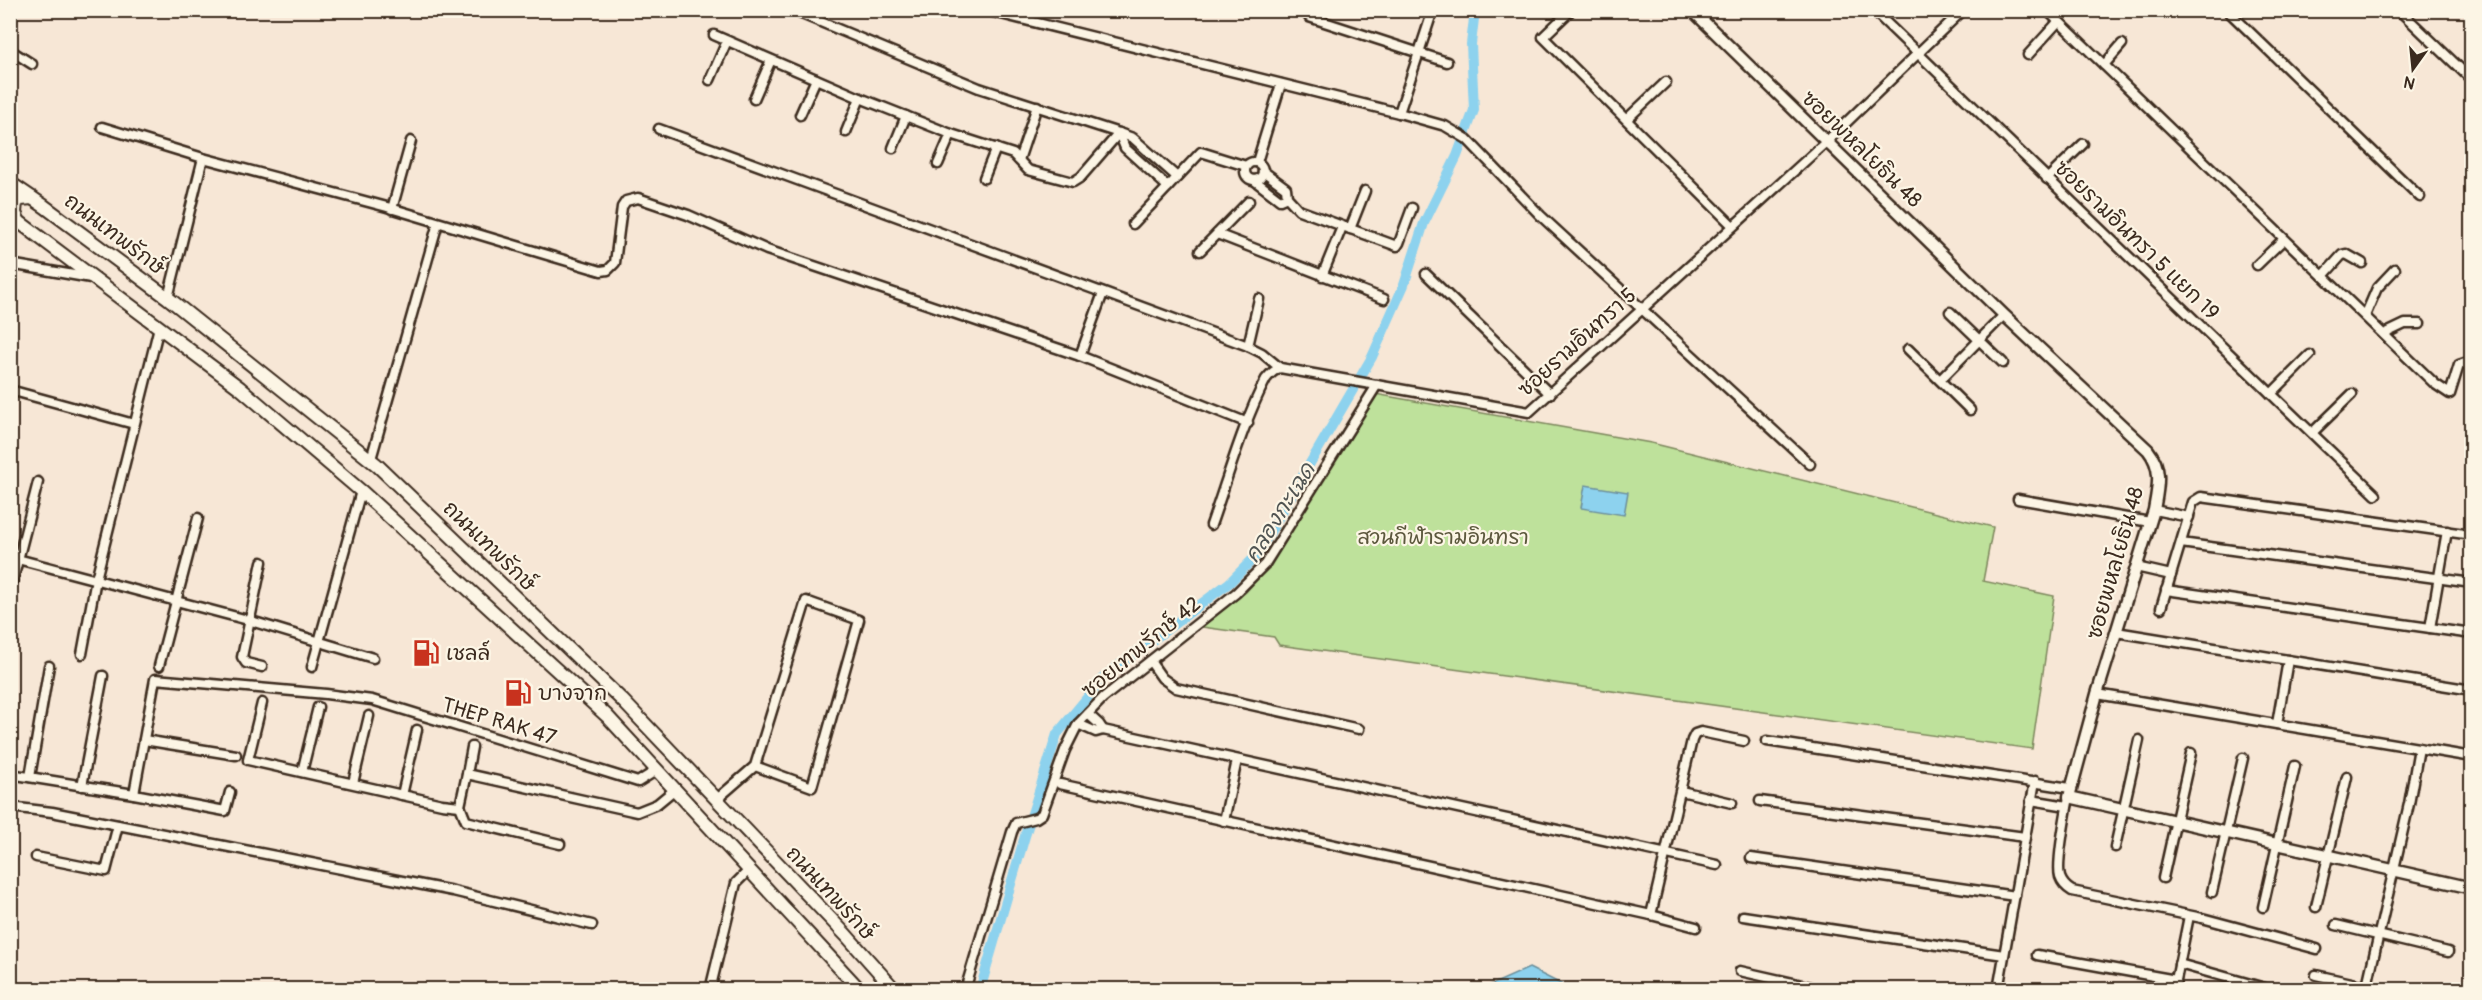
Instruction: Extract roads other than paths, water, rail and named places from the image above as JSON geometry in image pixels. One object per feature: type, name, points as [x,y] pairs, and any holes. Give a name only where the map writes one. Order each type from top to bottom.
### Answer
[{"type":"main road","name":"ถนนเทพรักษ์","points":[[10,183],[168,298],[371,459],[622,700],[846,935],[895,990]]},
{"type":"main road","points":[[14,218],[16,202],[32,198]]},
{"type":"main road","name":"ถนนเทพรักษ์","points":[[14,218],[240,388],[361,491],[607,716],[860,990]]},
{"type":"street","points":[[792,10],[913,62],[979,87],[1133,138],[1177,177]]},
{"type":"street","points":[[985,10],[1400,113],[1455,131],[1467,139],[1541,216],[1810,464]]},
{"type":"street","points":[[1400,113],[1433,10]]},
{"type":"street","points":[[1571,10],[1543,37],[1732,225]]},
{"type":"street","name":"ซอยพหลโยธิน 48","points":[[1692,10],[2004,315],[2148,450],[2158,469],[2159,485],[2154,510],[2115,632],[2069,797]]},
{"type":"street","name":"ซอยรามอินทรา 5 แยก 19","points":[[1873,10],[2376,495]]},
{"type":"street","name":"ซอยรามอินทรา 5","points":[[1280,368],[1518,412],[1529,412],[1732,225],[1826,142],[1963,10]]},
{"type":"street","points":[[2047,10],[2435,384],[2450,394],[2459,365],[2472,364]]},
{"type":"street","points":[[2227,10],[2420,196]]},
{"type":"street","points":[[2399,10],[2472,80]]},
{"type":"street","points":[[1309,17],[1447,62]]},
{"type":"street","points":[[2028,55],[2058,22]]},
{"type":"street","points":[[714,35],[860,98],[951,134],[1013,154],[1028,170],[1072,182],[1081,177],[1119,133]]},
{"type":"street","points":[[710,80],[727,41]]},
{"type":"street","points":[[2104,65],[2122,44]]},
{"type":"street","points":[[10,50],[32,64]]},
{"type":"street","points":[[754,99],[771,60]]},
{"type":"street","points":[[800,116],[816,79]]},
{"type":"street","points":[[1627,119],[1666,82]]},
{"type":"street","points":[[1257,162],[1281,84]]},
{"type":"street","points":[[846,132],[860,98]]},
{"type":"street","points":[[1019,160],[1036,106]]},
{"type":"street","points":[[893,148],[906,116]]},
{"type":"street","points":[[102,127],[601,271],[608,270],[615,263],[622,207],[626,201],[638,198],[688,214],[767,250],[1080,356],[1248,423]]},
{"type":"street","points":[[659,129],[1262,352],[1280,368],[1274,370],[1267,378],[1211,525]]},
{"type":"street","points":[[1119,133],[1125,148],[1168,187]]},
{"type":"street","points":[[938,164],[951,134]]},
{"type":"street","points":[[392,209],[411,141]]},
{"type":"street","points":[[2047,179],[2083,144]]},
{"type":"street","points":[[984,178],[996,148]]},
{"type":"street","points":[[1133,224],[1201,152],[1246,165],[1257,162]]},
{"type":"street","points":[[168,298],[203,158]]},
{"type":"street","points":[[1257,162],[1263,171],[1286,188],[1287,197],[1299,210],[1397,246],[1412,208]]},
{"type":"street","points":[[1246,165],[1245,174],[1280,200],[1287,197]]},
{"type":"street","points":[[1254,180],[1261,176],[1263,171]]},
{"type":"street","points":[[1323,276],[1365,191]]},
{"type":"street","points":[[1200,251],[1249,201]]},
{"type":"street","points":[[371,459],[438,223]]},
{"type":"street","points":[[1217,234],[1384,299]]},
{"type":"street","points":[[2257,265],[2284,239]]},
{"type":"street","points":[[2324,276],[2342,255],[2346,254],[2362,263]]},
{"type":"street","points":[[10,264],[95,278]]},
{"type":"street","points":[[2365,316],[2377,288],[2394,269]]},
{"type":"street","points":[[1426,274],[1550,394]]},
{"type":"street","points":[[1080,356],[1103,293]]},
{"type":"street","points":[[1248,346],[1259,299]]},
{"type":"street","points":[[1950,312],[2003,363]]},
{"type":"street","points":[[1940,380],[2004,315]]},
{"type":"street","points":[[2384,334],[2405,324],[2420,324]]},
{"type":"street","points":[[82,654],[96,579],[159,327]]},
{"type":"street","points":[[1908,349],[1970,410]]},
{"type":"street","points":[[2271,394],[2310,356]]},
{"type":"street","name":"ซอยเทพรักษ์ 42","points":[[965,990],[1012,832],[1016,823],[1036,818],[1044,810],[1065,750],[1078,724],[1103,698],[1236,592],[1265,564],[1377,385]]},
{"type":"street","points":[[10,390],[134,424]]},
{"type":"street","points":[[2312,433],[2352,394]]},
{"type":"street","points":[[10,591],[14,558],[38,482]]},
{"type":"street","points":[[312,667],[361,491]]},
{"type":"street","points":[[2161,608],[2193,502],[2207,496],[2472,535]]},
{"type":"street","points":[[2018,499],[2150,522]]},
{"type":"street","points":[[2154,510],[2188,517]]},
{"type":"street","points":[[159,666],[198,518]]},
{"type":"street","points":[[2430,628],[2447,531]]},
{"type":"street","points":[[2181,543],[2472,583]]},
{"type":"street","points":[[14,558],[248,620],[373,658]]},
{"type":"street","points":[[262,562],[248,620],[243,661],[262,667]]},
{"type":"street","points":[[2136,567],[2171,575]]},
{"type":"street","points":[[2166,590],[2472,634]]},
{"type":"street","points":[[716,800],[755,766],[806,601],[859,620],[812,788],[755,766]]},
{"type":"street","points":[[2115,632],[2472,690]]},
{"type":"street","points":[[2277,724],[2288,660]]},
{"type":"street","points":[[1150,662],[1162,678],[1176,688],[1359,729]]},
{"type":"street","points":[[30,777],[49,666]]},
{"type":"street","points":[[82,786],[103,676]]},
{"type":"street","name":"THEP RAK 47","points":[[144,740],[156,680],[372,700],[638,782],[657,770]]},
{"type":"street","points":[[2097,693],[2472,757]]},
{"type":"street","points":[[262,703],[248,760],[460,806]]},
{"type":"street","points":[[302,772],[318,707]]},
{"type":"street","points":[[1088,714],[1100,724],[1103,730]]},
{"type":"street","points":[[353,783],[369,716]]},
{"type":"street","points":[[1078,724],[1090,730],[1103,730],[1717,865]]},
{"type":"street","points":[[402,795],[417,730]]},
{"type":"street","points":[[1652,915],[1695,734],[1701,732],[1744,741]]},
{"type":"street","points":[[134,794],[144,740],[236,755]]},
{"type":"street","points":[[2115,847],[2139,740]]},
{"type":"street","points":[[1767,741],[2035,781],[2069,797],[2472,888]]},
{"type":"street","points":[[472,747],[460,806],[466,821],[560,844]]},
{"type":"street","points":[[2366,988],[2419,748]]},
{"type":"street","points":[[2163,878],[2191,753]]},
{"type":"street","points":[[2212,892],[2243,758]]},
{"type":"street","points":[[1224,821],[1237,760]]},
{"type":"street","points":[[2263,907],[2295,766]]},
{"type":"street","points":[[10,774],[225,811],[230,792]]},
{"type":"street","points":[[467,774],[637,812],[657,804],[674,790]]},
{"type":"street","points":[[2316,907],[2347,777]]},
{"type":"street","points":[[1998,990],[2035,781]]},
{"type":"street","points":[[1060,784],[1652,915],[1696,927]]},
{"type":"street","points":[[1681,791],[1732,803]]},
{"type":"street","points":[[2031,800],[2069,797]]},
{"type":"street","points":[[2069,797],[2060,866],[2060,877],[2066,888],[2189,916],[2317,949]]},
{"type":"street","points":[[1760,801],[2025,837]]},
{"type":"street","points":[[10,807],[52,812],[453,891],[592,925]]},
{"type":"street","points":[[36,857],[106,871],[118,825]]},
{"type":"street","points":[[1751,858],[2015,896]]},
{"type":"street","points":[[710,990],[736,883],[749,870]]},
{"type":"street","points":[[1743,916],[2004,955]]},
{"type":"street","points":[[2174,990],[2189,916]]},
{"type":"street","points":[[2336,925],[2448,952]]},
{"type":"street","points":[[2037,956],[2176,980]]},
{"type":"street","points":[[2179,964],[2272,990]]},
{"type":"street","points":[[1740,971],[1824,990]]},
{"type":"street","points":[[2316,975],[2383,990]]},
{"type":"water","points":[[1585,485],[1628,492],[1624,515],[1581,508]]},
{"type":"water","points":[[1529,968],[1571,989],[1482,989]]},
{"type":"waterway","name":"คลองกะเฉด","points":[[980,990],[1057,734],[1106,675],[1229,583],[1256,556],[1372,357],[1404,285],[1424,223],[1457,156],[1474,110],[1471,44],[1475,10]]},
{"type":"place","name":"เชลล์","points":[[426,653]]},
{"type":"place","name":"บางจาก","points":[[518,693]]},
{"type":"park label","name":"สวนกีฬารามอินทรา","points":[[1443,537]]}]
